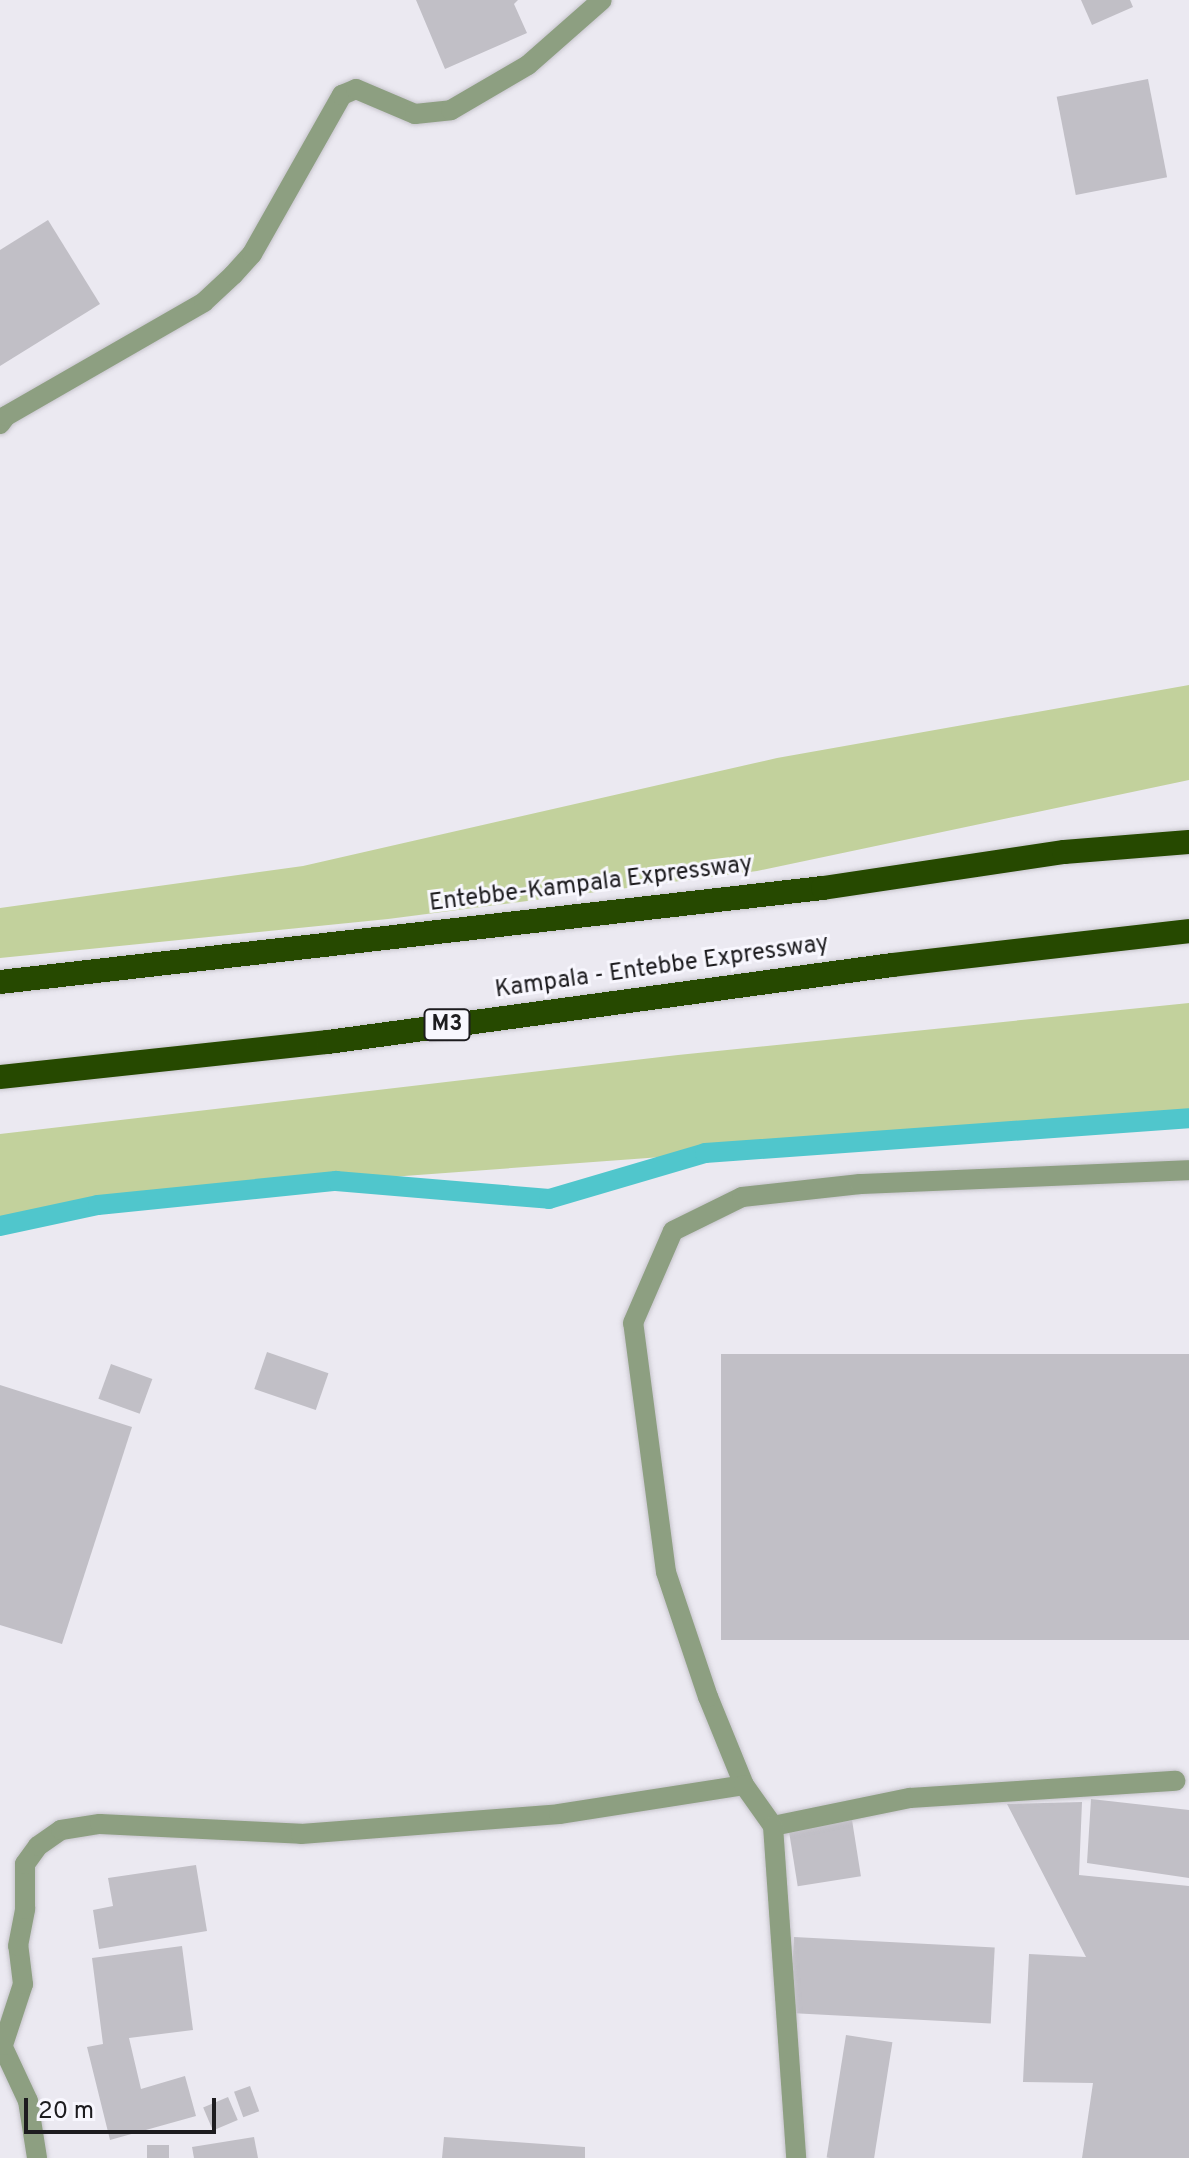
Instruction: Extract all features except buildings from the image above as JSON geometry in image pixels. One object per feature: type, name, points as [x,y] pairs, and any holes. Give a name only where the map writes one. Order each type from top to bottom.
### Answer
[{"type":"highway","name":"Entebbe-Kampala Expressway","points":[[0,982],[823,888],[1064,852],[1189,842]]},
{"type":"highway","name":"Kampala - Entebbe Expressway","points":[[0,1077],[328,1042],[892,965],[1189,931]]},
{"type":"street","points":[[0,424],[6,416],[204,302],[233,275],[252,254],[342,95],[356,89],[415,114],[451,110],[528,65],[602,0]]},
{"type":"street","points":[[796,2158],[773,1826],[744,1785],[708,1697],[666,1572],[633,1323],[673,1231],[742,1197],[860,1184],[1189,1170]]},
{"type":"street","points":[[773,1826],[910,1798],[1175,1781]]},
{"type":"street","points":[[37,2158],[28,2101],[1,2043],[23,1984],[18,1946],[25,1909],[25,1864],[38,1846],[61,1830],[100,1824],[301,1834],[559,1814],[744,1785]]},
{"type":"green space","points":[[1189,685],[1189,780],[757,871],[388,919],[0,958],[0,908],[303,866],[777,758]]},
{"type":"green space","points":[[1189,1003],[1189,1118],[336,1181],[99,1205],[0,1226],[0,1134],[678,1055]]},
{"type":"waterway","points":[[0,1226],[98,1205],[336,1181],[549,1199],[705,1153],[1189,1118]]}]
